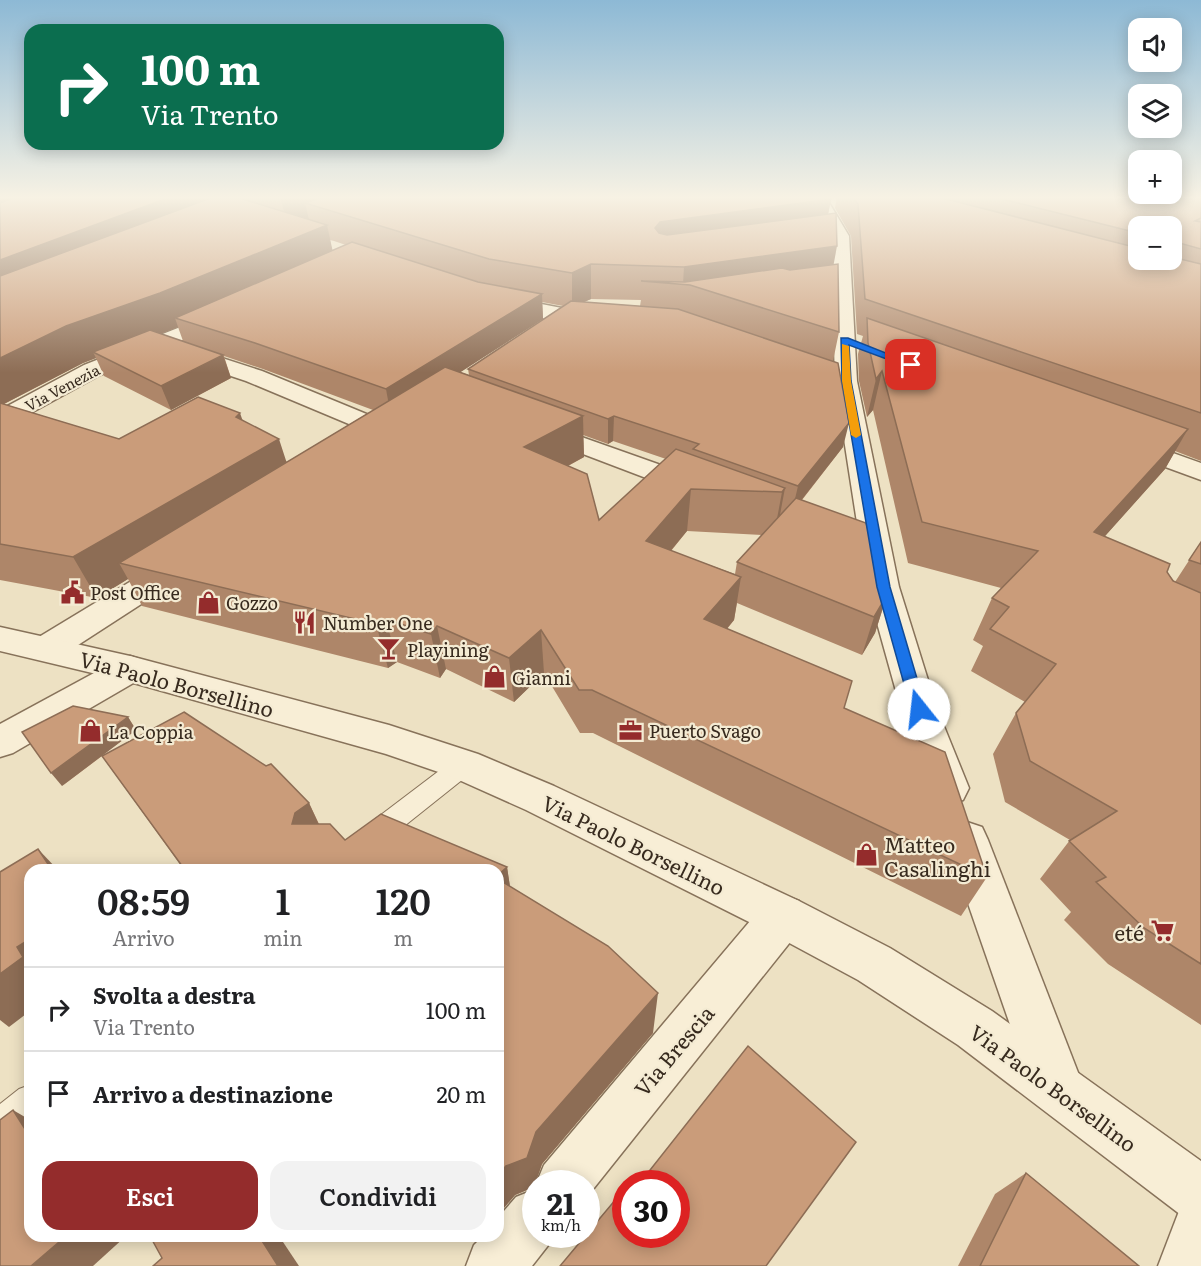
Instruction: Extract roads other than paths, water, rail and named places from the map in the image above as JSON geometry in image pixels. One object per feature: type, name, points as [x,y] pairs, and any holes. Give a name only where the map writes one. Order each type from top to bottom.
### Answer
[{"type":"street","points":[[833,255],[834,286],[844,340],[838,378],[864,551],[883,587],[919,709],[1058,1088]]},
{"type":"street","points":[[477,296],[567,315],[623,318]]},
{"type":"street","name":"Via Venezia","points":[[0,420],[92,370],[236,310]]},
{"type":"street","points":[[537,335],[567,315]]},
{"type":"street","points":[[844,340],[867,348]]},
{"type":"street","points":[[158,344],[399,426],[359,451]]},
{"type":"street","points":[[516,420],[717,495]]},
{"type":"street","points":[[1112,439],[1201,472]]},
{"type":"street","points":[[46,649],[189,559]]},
{"type":"street","name":"Via Paolo Borsellino","points":[[0,639],[130,669],[389,740],[464,765],[540,798],[783,916],[874,964],[975,1028],[1201,1195]]},
{"type":"street","points":[[0,742],[130,669]]},
{"type":"street","name":"Via Brescia","points":[[574,1170],[783,916]]},
{"type":"street","points":[[1187,1266],[1201,1226]]},
{"type":"street","points":[[495,1266],[522,1234]]},
{"type":"lane","points":[[567,315],[591,305],[603,306]]},
{"type":"lane","points":[[355,849],[464,765]]},
{"type":"lane","points":[[0,1123],[24,1105]]},
{"type":"place","name":"Post Office","points":[[72,592]]},
{"type":"place","name":"Gozzo","points":[[208,602]]},
{"type":"place","name":"Number One","points":[[305,622]]},
{"type":"place","name":"Playining","points":[[389,649]]},
{"type":"place","name":"Gianni","points":[[494,677]]},
{"type":"place","name":"Puerto Svago","points":[[631,730]]},
{"type":"place","name":"La Coppia","points":[[90,731]]},
{"type":"place","name":"Matteo Casalinghi","points":[[866,855]]},
{"type":"place","name":"eté","points":[[1162,931]]}]
